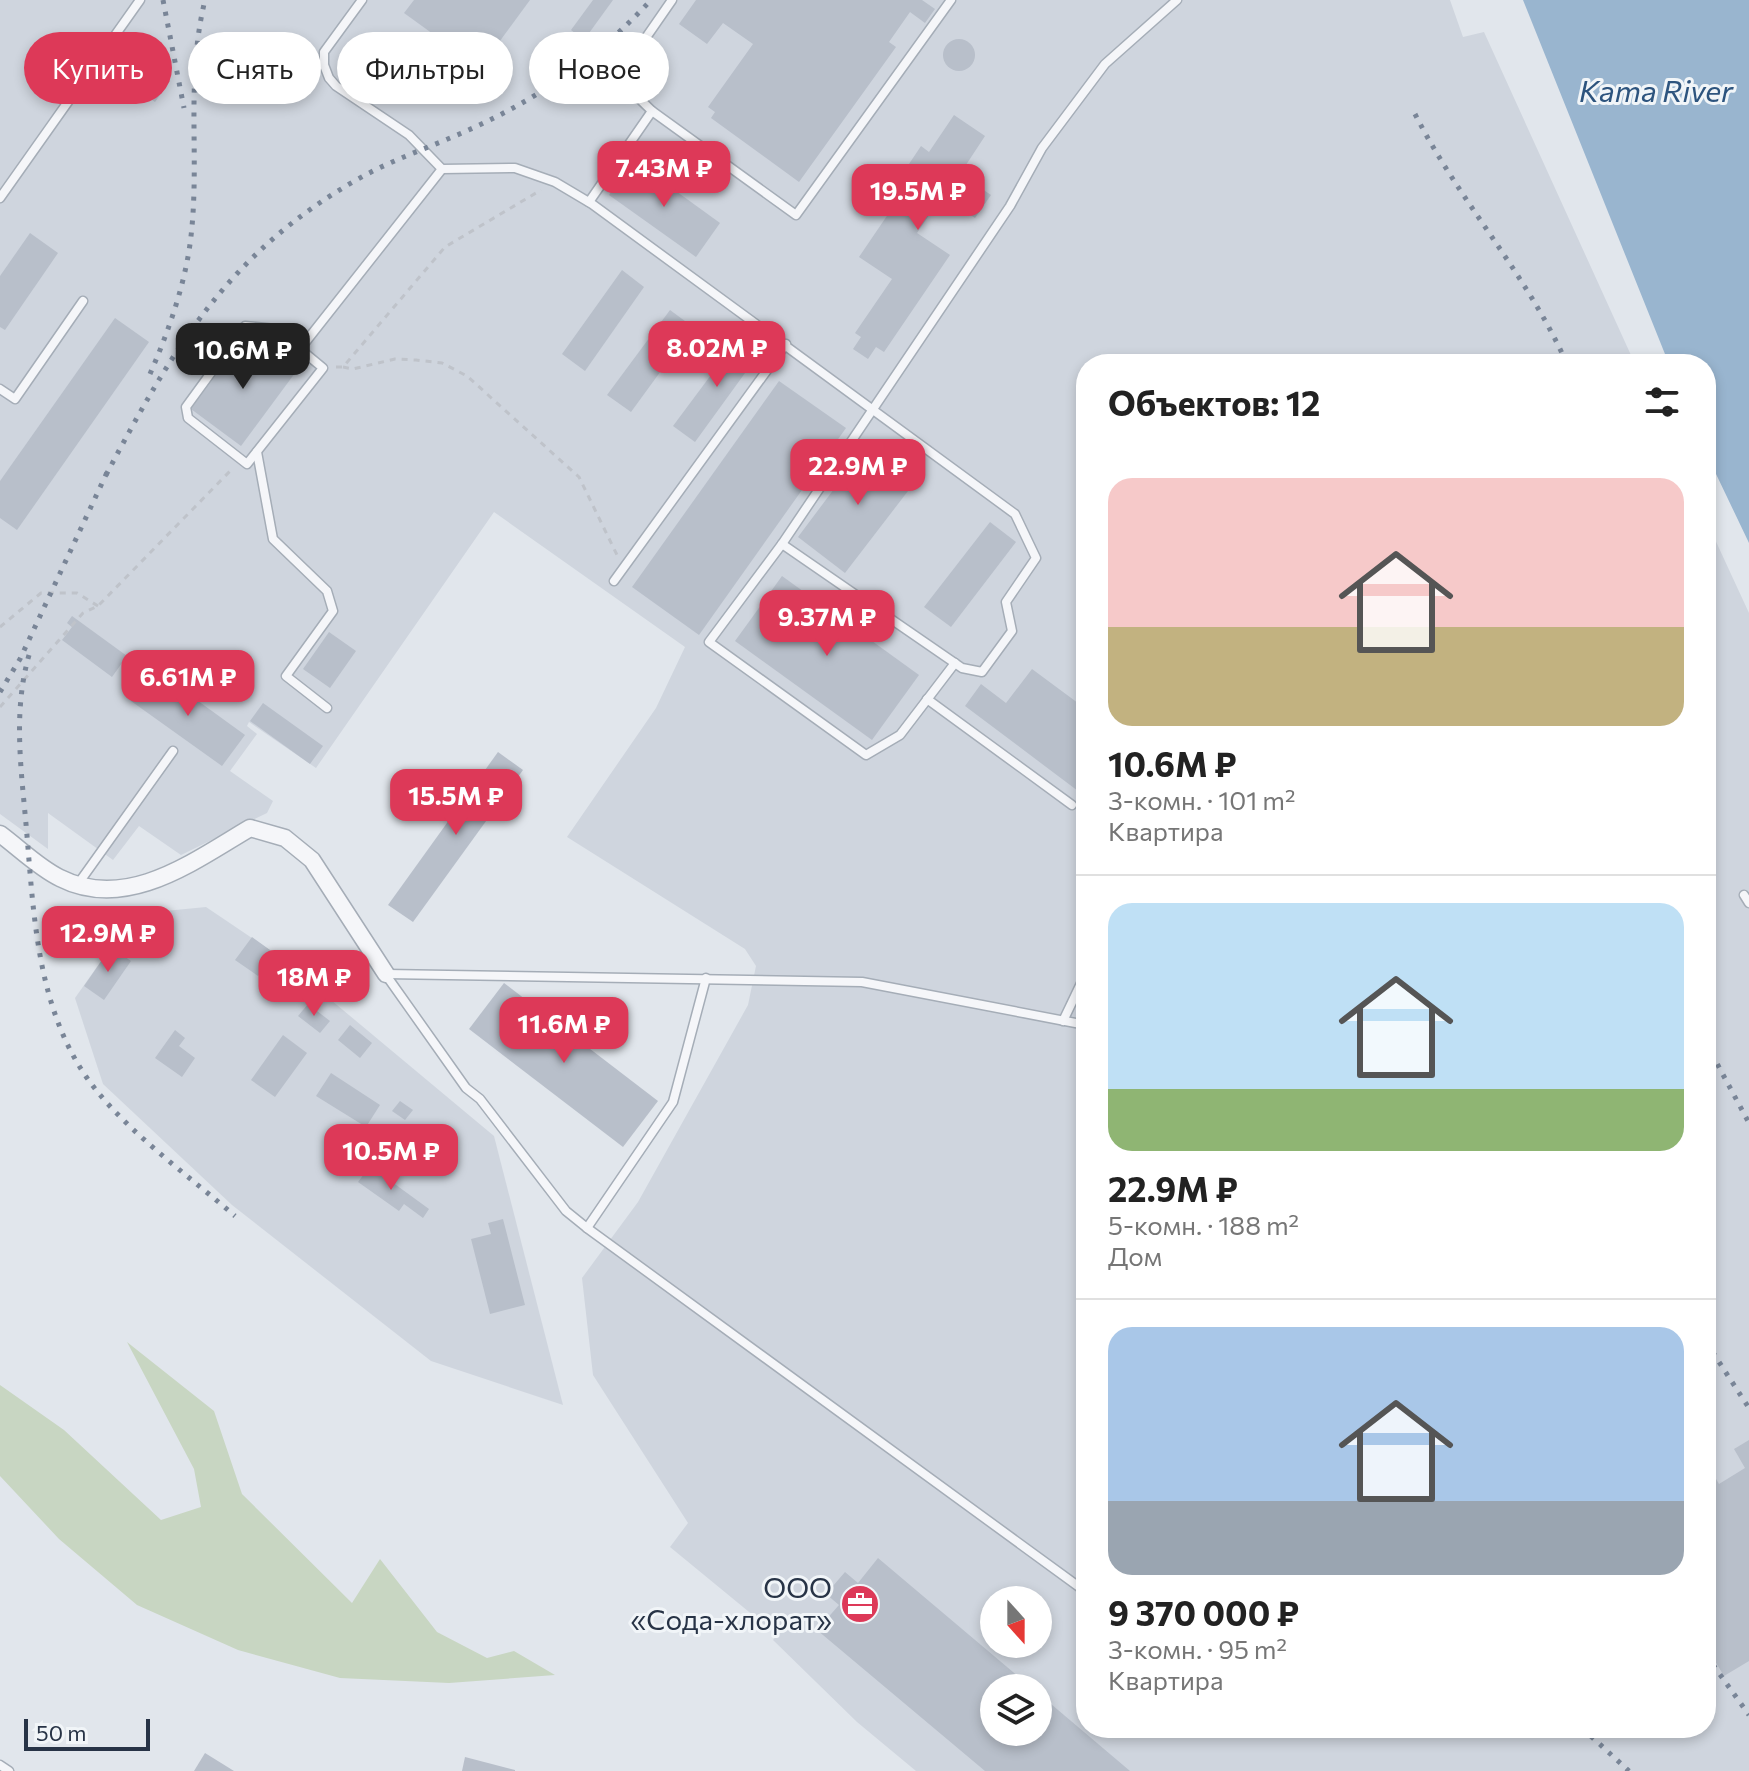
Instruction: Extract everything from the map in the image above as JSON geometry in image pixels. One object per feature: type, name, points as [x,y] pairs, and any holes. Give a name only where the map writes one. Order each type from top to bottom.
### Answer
[{"type":"street","points":[[0,834],[60,878],[101,891],[164,879],[250,828],[285,838],[312,860],[386,974]]},
{"type":"lane","points":[[0,198],[140,0]]},
{"type":"lane","points":[[362,0],[324,52],[324,65],[336,86],[409,135],[442,169],[502,167],[555,182],[589,202],[1015,514],[1036,558],[1006,602],[1012,631],[982,672],[962,668],[782,544]]},
{"type":"lane","points":[[672,0],[618,78],[652,111],[796,215],[951,0]]},
{"type":"lane","points":[[955,663],[900,735],[866,755],[709,642],[782,544],[1010,206],[1051,136],[1105,64],[1177,0]]},
{"type":"lane","points":[[589,202],[652,111]]},
{"type":"lane","points":[[300,349],[442,169]]},
{"type":"lane","points":[[0,389],[15,399],[83,301]]},
{"type":"lane","points":[[245,326],[275,329],[300,349],[323,368],[247,464],[188,418],[186,407],[245,326]]},
{"type":"lane","points":[[614,581],[786,344]]},
{"type":"lane","points":[[257,452],[273,539],[327,591],[333,611],[286,676],[327,708]]},
{"type":"lane","points":[[927,699],[1072,805]]},
{"type":"lane","points":[[78,884],[173,751]]},
{"type":"lane","points":[[386,974],[862,982],[1076,1023]]},
{"type":"lane","points":[[386,974],[466,1088],[480,1099],[566,1211],[1076,1585]]},
{"type":"lane","points":[[587,1228],[673,1102],[706,978]]},
{"type":"lane","points":[[1063,1021],[1076,994]]},
{"type":"lane","points":[[0,1765],[9,1771]]},
{"type":"path","points":[[343,367],[445,247],[555,182]]},
{"type":"path","points":[[323,368],[353,369],[395,359],[416,360],[442,363],[467,376],[579,477],[624,568]]},
{"type":"path","points":[[0,707],[83,613],[98,606],[241,459]]},
{"type":"path","points":[[0,627],[41,593],[77,593],[98,606]]},
{"type":"shaded area","points":[[0,0],[1450,0],[1463,37],[1484,32],[1630,354],[1076,354],[1076,1738],[1716,1738],[1716,542],[1749,613],[1749,1771],[916,1771],[857,1722],[773,1640],[777,1635],[670,1547],[688,1523],[593,1375],[582,1278],[638,1202],[748,1005],[756,966],[745,949],[567,837],[656,708],[685,647],[494,512],[316,768],[249,722],[247,726],[257,734],[230,771],[273,801],[267,813],[181,855],[139,826],[113,860],[48,813],[48,849],[0,814]]},
{"type":"shaded area","points":[[206,907],[277,955],[494,1136],[563,1405],[431,1361],[232,1205],[103,1084],[75,998],[111,947],[165,911]]},
{"type":"green space","points":[[127,1342],[214,1411],[242,1494],[352,1603],[380,1559],[437,1632],[487,1658],[514,1651],[555,1675],[449,1683],[340,1678],[238,1650],[137,1605],[59,1539],[0,1476],[0,1385],[64,1430],[161,1520],[201,1507],[194,1469]]},
{"type":"water","name":"Kama River","points":[[1523,0],[1749,0],[1749,543],[1716,474],[1716,354],[1665,354]]},
{"type":"building","points":[[414,0],[530,0],[506,32],[430,32],[404,13]]},
{"type":"building","points":[[593,0],[613,0],[590,32],[571,30]]},
{"type":"building","points":[[696,0],[922,0],[935,9],[925,23],[910,12],[889,42],[896,47],[799,182],[711,118],[715,112],[708,107],[753,44],[723,23],[707,44],[679,24]]},
{"type":"building","points":[[959,39],[970,44],[975,55],[970,66],[959,71],[948,66],[943,55],[948,44]]},
{"type":"building","points":[[954,115],[985,136],[960,174],[991,195],[975,218],[942,196],[917,233],[950,255],[884,352],[876,347],[868,359],[853,349],[861,337],[855,333],[892,279],[859,257],[912,179],[903,173],[921,146],[929,152]]},
{"type":"building","points":[[633,160],[720,223],[696,257],[609,195]]},
{"type":"building","points":[[30,233],[58,253],[5,330],[0,327],[0,276]]},
{"type":"building","points":[[622,270],[644,287],[585,371],[562,354]]},
{"type":"building","points":[[670,310],[693,327],[631,412],[607,395]]},
{"type":"building","points":[[115,318],[149,342],[17,530],[0,518],[0,481]]},
{"type":"building","points":[[245,336],[295,373],[241,446],[191,409]]},
{"type":"building","points":[[740,336],[761,351],[695,442],[673,426]]},
{"type":"building","points":[[779,381],[846,428],[699,635],[632,587]]},
{"type":"building","points":[[870,441],[918,478],[845,573],[798,537]]},
{"type":"building","points":[[990,522],[1016,542],[951,627],[924,607]]},
{"type":"building","points":[[782,576],[919,675],[872,740],[735,641]]},
{"type":"building","points":[[72,616],[127,656],[112,677],[62,640],[72,627],[67,623]]},
{"type":"building","points":[[329,632],[356,651],[330,688],[303,669]]},
{"type":"building","points":[[154,669],[245,735],[222,766],[131,701]]},
{"type":"building","points":[[1032,669],[1076,702],[1076,789],[965,706],[981,684],[1006,703]]},
{"type":"building","points":[[263,703],[323,746],[310,764],[250,721]]},
{"type":"building","points":[[498,752],[523,770],[413,922],[388,905]]},
{"type":"building","points":[[252,937],[277,955],[263,975],[260,973],[258,976],[235,960]]},
{"type":"building","points":[[111,947],[131,961],[104,1000],[84,986]]},
{"type":"building","points":[[504,983],[658,1101],[623,1147],[469,1029]]},
{"type":"building","points":[[308,1004],[330,1021],[320,1033],[298,1016]]},
{"type":"building","points":[[350,1025],[372,1043],[360,1058],[338,1040]]},
{"type":"building","points":[[175,1030],[185,1038],[179,1046],[195,1058],[182,1077],[155,1058]]},
{"type":"building","points":[[283,1035],[307,1053],[275,1097],[251,1080]]},
{"type":"building","points":[[331,1073],[380,1105],[366,1127],[316,1096]]},
{"type":"building","points":[[400,1101],[413,1110],[405,1120],[392,1111]]},
{"type":"building","points":[[370,1166],[429,1209],[423,1218],[404,1204],[399,1211],[358,1182]]},
{"type":"building","points":[[503,1219],[525,1305],[490,1314],[471,1239],[491,1234],[488,1223]]},
{"type":"building","points":[[1749,1440],[1749,1661],[1724,1676],[1716,1663],[1716,1479],[1719,1484],[1745,1468],[1734,1449]]},
{"type":"building","points":[[878,1558],[980,1644],[980,1658],[996,1658],[1015,1674],[980,1674],[980,1746],[1052,1746],[1052,1705],[1076,1725],[1076,1738],[1091,1738],[1130,1771],[985,1771],[817,1630],[839,1605],[826,1594],[845,1572],[858,1583]]},
{"type":"building","points":[[205,1753],[234,1771],[194,1771]]},
{"type":"building","points":[[465,1757],[515,1770],[515,1771],[462,1771]]},
{"type":"railway","points":[[163,0],[184,108]]},
{"type":"railway","points":[[150,374],[173,314],[189,251],[193,220],[195,64],[205,0]]},
{"type":"railway","points":[[106,475],[181,345],[239,271],[273,238],[358,179],[500,115],[547,88],[612,39],[651,0]]},
{"type":"railway","points":[[1415,114],[1452,177],[1533,299],[1562,354]]},
{"type":"railway","points":[[0,692],[20,659],[110,466]]},
{"type":"railway","points":[[29,655],[21,697],[22,782],[36,928],[50,997],[61,1030],[76,1061],[111,1107],[144,1140],[235,1216]]},
{"type":"railway","points":[[1716,1062],[1749,1123]]},
{"type":"railway","points":[[1716,1357],[1749,1408]]},
{"type":"railway","points":[[1716,1669],[1749,1715]]},
{"type":"railway","points":[[1593,1738],[1629,1771]]},
{"type":"place","name":"ООО «Сода-хлорат»","points":[[860,1604]]}]
